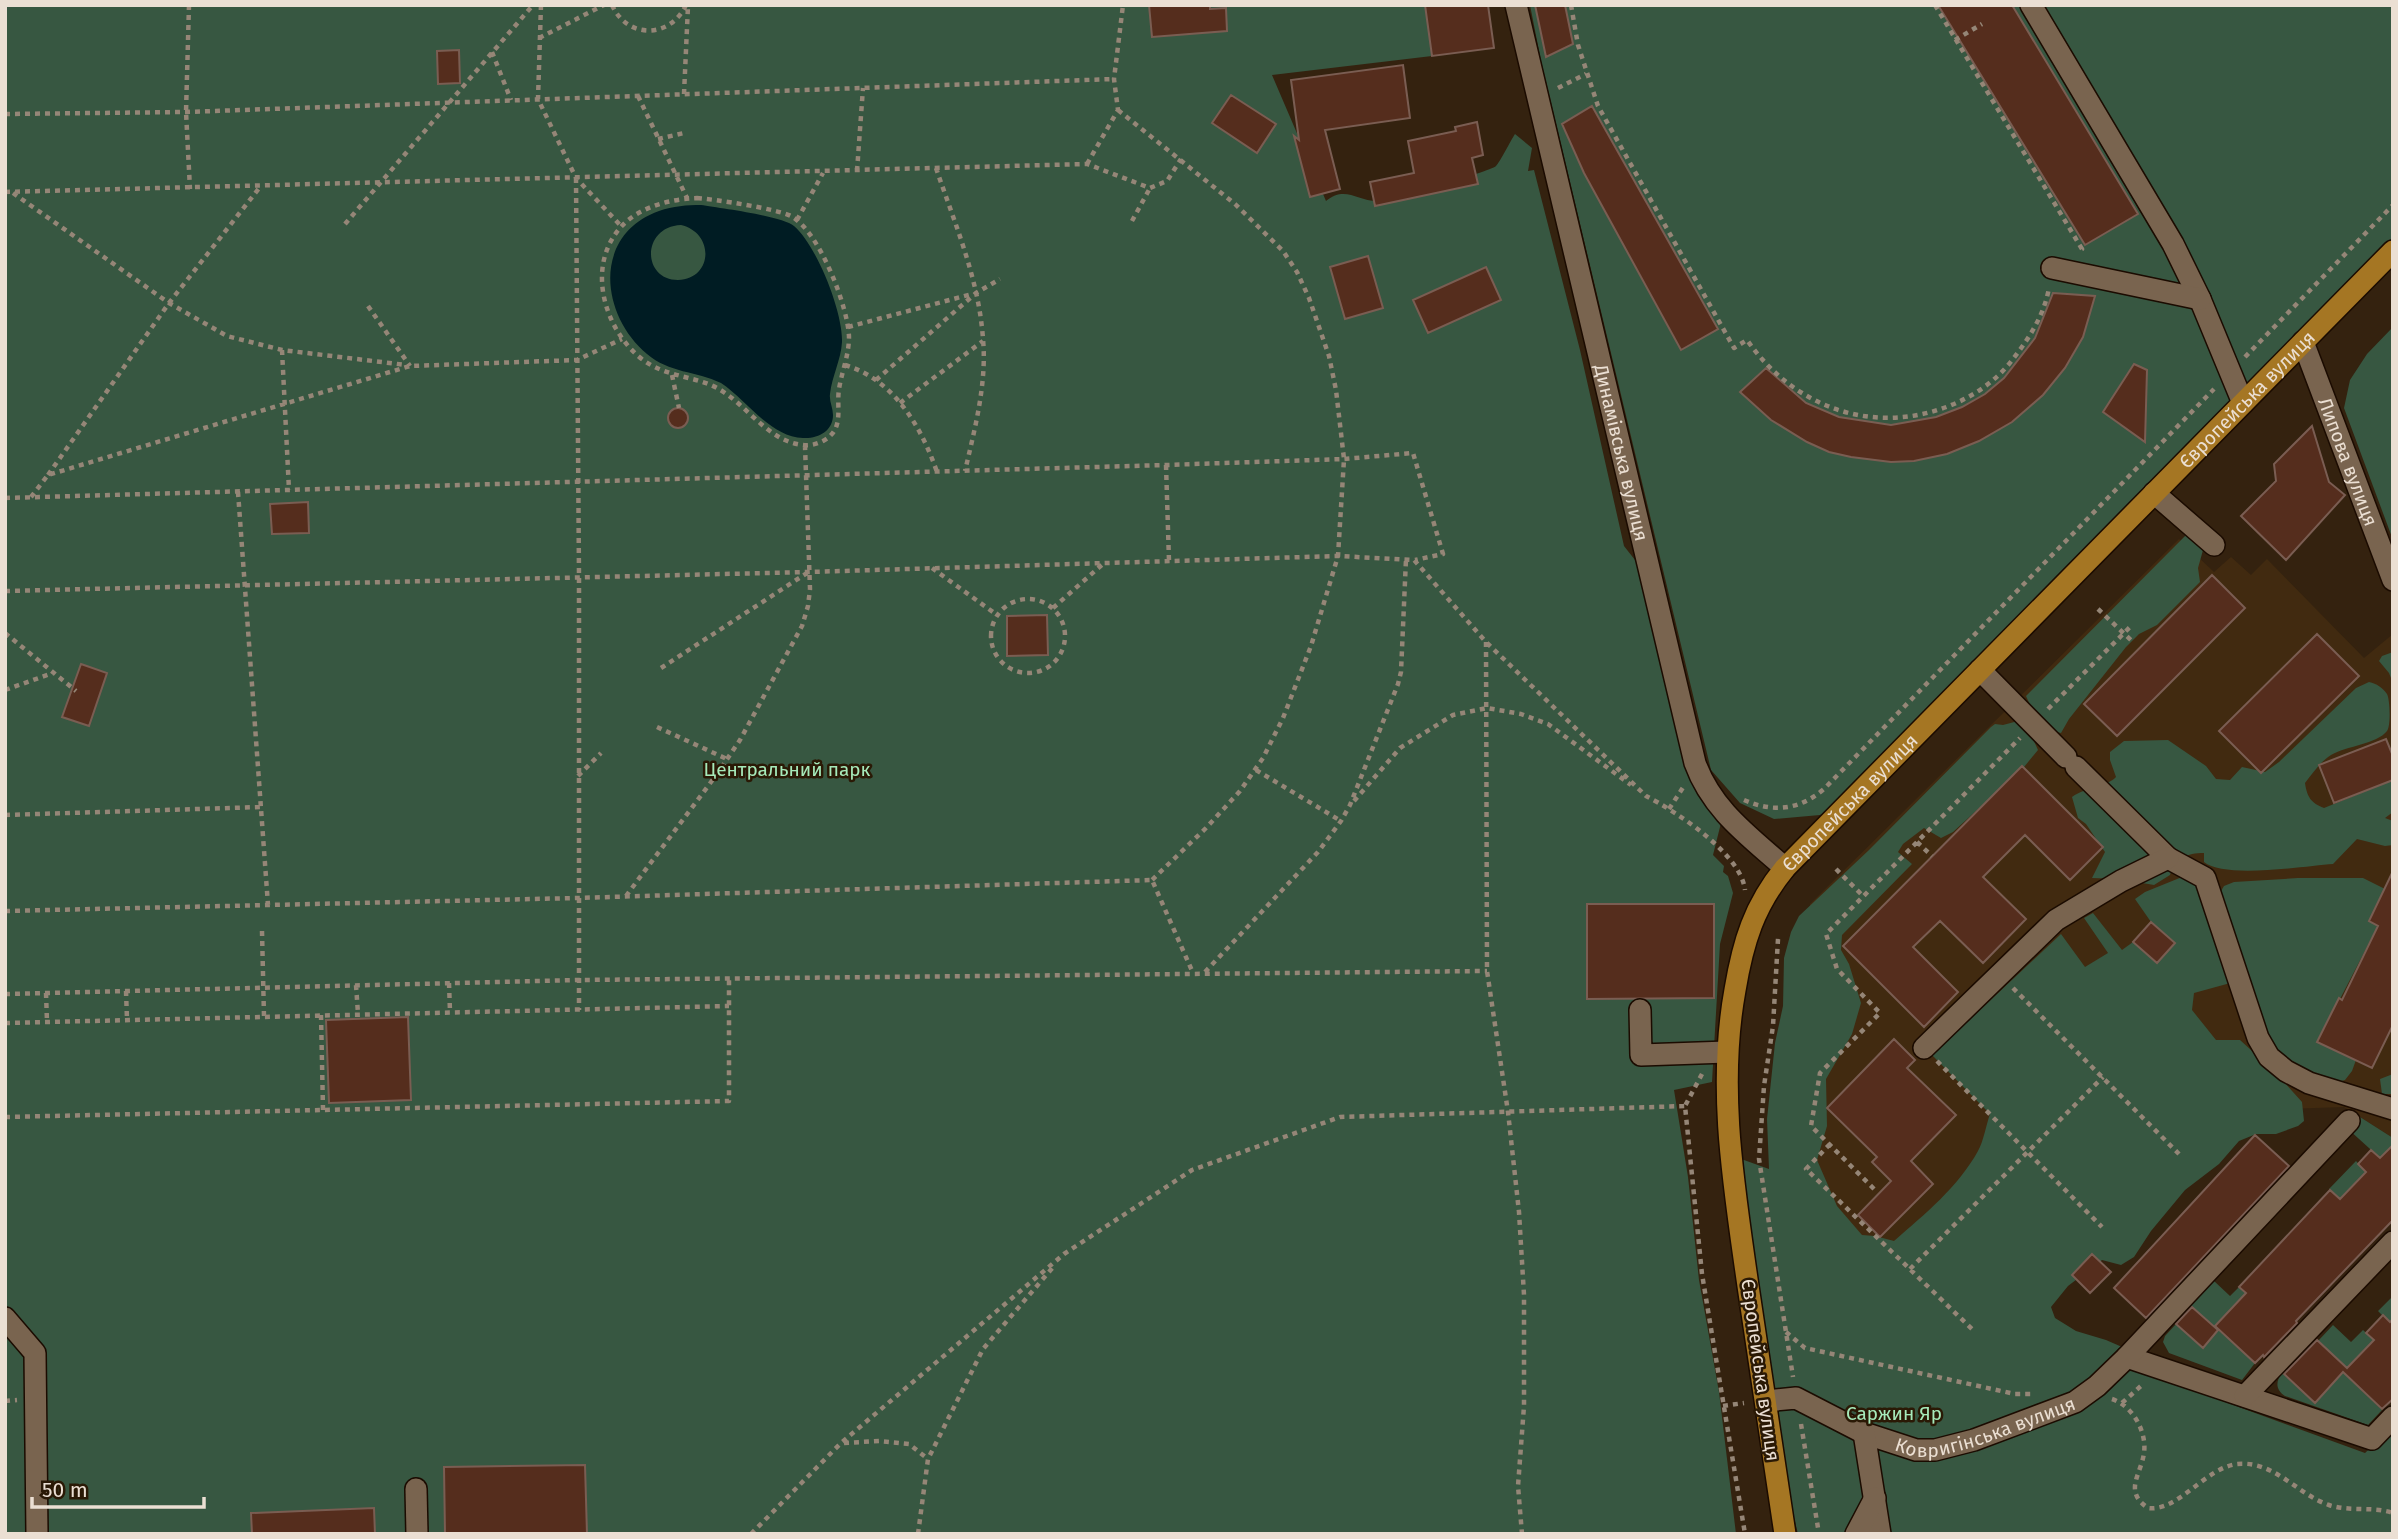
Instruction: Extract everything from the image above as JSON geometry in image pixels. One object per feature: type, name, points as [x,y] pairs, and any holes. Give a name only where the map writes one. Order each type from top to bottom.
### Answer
[{"type":"main road","name":"Європейська вулиця","points":[[1785,1534],[1730,1154],[1721,1052],[1751,922],[1766,894],[1785,868],[2393,251]]},
{"type":"street","name":"Динамівська вулиця","points":[[1516,5],[1695,763],[1700,778],[1714,801],[1785,868]]},
{"type":"street","points":[[2031,5],[2166,232],[2200,299],[2243,403]]},
{"type":"street","points":[[2052,268],[2200,299]]},
{"type":"street","name":"Липова вулиця","points":[[2304,342],[2393,580]]},
{"type":"street","points":[[2154,493],[2214,545]]},
{"type":"street","points":[[1980,670],[2168,858],[2205,878],[2250,1016],[2269,1057],[2286,1071],[2309,1083],[2393,1109]]},
{"type":"street","points":[[1924,1048],[2056,920],[2121,881],[2168,858]]},
{"type":"street","points":[[1640,1010],[1641,1055],[1721,1052]]},
{"type":"street","name":"Ковригінська вулиця","points":[[1796,1398],[1864,1433],[1916,1450],[1945,1448],[1973,1440],[2075,1402],[2127,1357],[2349,1121]]},
{"type":"street","points":[[2245,1396],[2393,1242]]},
{"type":"street","points":[[5,1318],[35,1353],[37,1534]]},
{"type":"street","points":[[2127,1357],[2372,1439],[2393,1417]]},
{"type":"street","points":[[1766,1401],[1796,1398]]},
{"type":"street","points":[[1864,1433],[1880,1534]]},
{"type":"street","points":[[416,1489],[417,1534]]},
{"type":"street","points":[[1856,1534],[1875,1498]]},
{"type":"path","points":[[189,5],[186,112],[190,189]]},
{"type":"path","points":[[345,224],[533,5]]},
{"type":"path","points":[[541,5],[538,99],[576,178],[621,226]]},
{"type":"path","points":[[539,38],[604,5]]},
{"type":"path","points":[[612,5],[620,19],[643,31],[657,31],[670,26],[687,5]]},
{"type":"path","points":[[684,94],[687,5]]},
{"type":"path","points":[[1087,164],[1118,110],[1114,79],[1123,5]]},
{"type":"path","points":[[1571,5],[1575,33],[1598,106],[1734,348],[1747,340],[1766,364],[1791,385],[1830,408],[1865,417],[1896,419],[1934,411],[1991,382],[2008,365],[2032,332],[2048,294],[2052,268],[2082,249],[1934,5]]},
{"type":"path","points":[[1955,40],[1982,24]]},
{"type":"path","points":[[492,52],[511,100]]},
{"type":"path","points":[[1552,91],[1586,74]]},
{"type":"path","points":[[5,114],[186,112],[1114,79]]},
{"type":"path","points":[[857,171],[863,88]]},
{"type":"path","points":[[638,96],[687,198]]},
{"type":"path","points":[[5,911],[625,897],[1152,880],[1224,809],[1256,769],[1283,718],[1302,671],[1338,556],[1345,459],[1329,356],[1297,272],[1283,251],[1256,223],[1215,186],[1118,110]]},
{"type":"path","points":[[658,139],[684,133]]},
{"type":"path","points":[[1132,221],[1150,188],[1167,181],[1181,159]]},
{"type":"path","points":[[8,192],[1087,164],[1150,188]]},
{"type":"path","points":[[936,168],[969,264],[984,340],[982,380],[965,471]]},
{"type":"path","points":[[797,220],[823,172]]},
{"type":"path","points":[[576,178],[579,1010]]},
{"type":"path","points":[[31,497],[169,303],[261,187]]},
{"type":"path","points":[[8,192],[169,303],[227,336],[282,350],[410,366],[577,360],[622,339]]},
{"type":"path","points":[[687,198],[708,199],[783,213],[797,220],[816,244],[831,274],[848,327],[848,350],[839,389],[839,421],[836,430],[821,442],[805,446],[795,444],[770,431],[714,386],[671,374],[646,362],[622,339],[606,306],[602,270],[611,241],[621,226],[635,216],[656,205],[687,198]]},
{"type":"path","points":[[1734,793],[1768,808],[1792,807],[1813,798],[2393,205]]},
{"type":"path","points":[[876,380],[976,293],[1000,279]]},
{"type":"path","points":[[848,327],[976,293]]},
{"type":"path","points":[[368,306],[410,366]]},
{"type":"path","points":[[900,403],[984,340]]},
{"type":"path","points":[[282,350],[289,490]]},
{"type":"path","points":[[845,365],[876,380],[900,403],[924,439],[937,472]]},
{"type":"path","points":[[48,475],[410,366]]},
{"type":"path","points":[[671,374],[679,408]]},
{"type":"path","points":[[625,897],[727,758],[761,703],[802,626],[808,606],[809,572],[805,446]]},
{"type":"path","points":[[5,498],[1167,465],[1345,459],[1413,453],[1443,554],[1415,560],[1338,556],[809,572],[5,591]]},
{"type":"path","points":[[1167,465],[1168,561]]},
{"type":"path","points":[[238,492],[268,905]]},
{"type":"path","points":[[1205,973],[1318,852],[1350,805],[1401,672],[1406,559]]},
{"type":"path","points":[[1415,560],[1486,642],[1646,796]]},
{"type":"path","points":[[1053,608],[1104,563]]},
{"type":"path","points":[[932,568],[997,615]]},
{"type":"path","points":[[662,668],[809,572]]},
{"type":"path","points":[[1023,599],[1044,602],[1053,608],[1064,629],[1061,653],[1053,663],[1032,673],[1009,668],[999,660],[990,638],[997,615],[1004,607],[1023,599]]},
{"type":"path","points":[[2098,609],[2134,643]]},
{"type":"path","points":[[1874,1189],[1811,1126],[1820,1073],[1880,1013],[1837,969],[1826,934],[2131,626]]},
{"type":"path","points":[[5,633],[76,691]]},
{"type":"path","points":[[1486,642],[1487,971],[1508,1112],[1519,1212],[1524,1295],[1524,1406],[1518,1486],[1522,1534]]},
{"type":"path","points":[[5,690],[53,673]]},
{"type":"path","points":[[1350,805],[1400,748],[1453,715],[1487,708],[1521,714],[1548,724],[1646,796],[1670,809],[1724,851],[1736,864],[1744,881],[1745,893]]},
{"type":"path","points":[[657,727],[727,758]]},
{"type":"path","points":[[578,776],[601,753]]},
{"type":"path","points":[[1256,769],[1341,821]]},
{"type":"path","points":[[5,815],[261,807]]},
{"type":"path","points":[[1917,842],[1932,856]]},
{"type":"path","points":[[1836,869],[1863,896]]},
{"type":"path","points":[[1152,880],[1193,973]]},
{"type":"path","points":[[262,931],[264,1017]]},
{"type":"path","points":[[1778,939],[1773,1026],[1764,1086],[1759,1159],[1819,1534]]},
{"type":"path","points":[[5,994],[579,980],[1487,971]]},
{"type":"path","points":[[2000,975],[2179,1154]]},
{"type":"path","points":[[5,1117],[729,1101],[729,978]]},
{"type":"path","points":[[449,983],[450,1013]]},
{"type":"path","points":[[356,985],[359,1014]]},
{"type":"path","points":[[126,991],[127,1020]]},
{"type":"path","points":[[46,993],[47,1022]]},
{"type":"path","points":[[5,1023],[729,1006]]},
{"type":"path","points":[[321,1015],[323,1110]]},
{"type":"path","points":[[1924,1048],[2102,1227]]},
{"type":"path","points":[[1721,1052],[1685,1106],[1702,1274],[1745,1534]]},
{"type":"path","points":[[1910,1269],[2103,1077]]},
{"type":"path","points":[[751,1534],[841,1443],[1064,1254],[1192,1170],[1340,1117],[1685,1106]]},
{"type":"path","points":[[1830,1144],[1806,1169],[1974,1331]]},
{"type":"path","points":[[918,1534],[928,1459],[984,1349],[1064,1254]]},
{"type":"path","points":[[1786,1332],[1805,1348],[1837,1356],[2015,1394],[2039,1394]]},
{"type":"path","points":[[2088,1393],[2116,1400],[2134,1416],[2144,1450],[2136,1474],[2135,1490],[2140,1502],[2147,1508],[2159,1508],[2171,1502],[2224,1467],[2244,1464],[2278,1474],[2329,1505],[2378,1509],[2393,1513]]},
{"type":"path","points":[[841,1443],[878,1441],[909,1444],[928,1459]]},
{"type":"shaded area","points":[[2179,539],[2214,572],[2231,557],[2251,575],[2267,559],[2364,658],[2393,634],[2393,1138],[2344,1107],[2228,1111],[2000,1343],[1780,1172],[1810,904]]},
{"type":"green space","name":"Центральний парк","points":[[5,5],[1429,5],[1425,6],[1432,56],[1272,75],[1326,201],[1339,194],[1385,200],[1476,174],[1496,166],[1515,134],[1532,148],[1528,171],[1534,170],[1580,350],[1624,546],[1646,574],[1688,760],[1721,823],[1713,855],[1724,866],[1723,872],[1728,876],[1733,893],[1720,944],[1712,1082],[1674,1090],[1688,1177],[1699,1280],[1719,1392],[1736,1534],[5,1534]]},
{"type":"green space","points":[[1530,5],[2393,5],[2393,240],[1867,790],[1820,815],[1774,819],[1740,803],[1711,770],[1541,61]]},
{"type":"green space","points":[[2393,327],[2393,540],[2344,408],[2350,380],[2367,354]]},
{"type":"green space","points":[[2189,532],[2205,543],[2198,568],[2200,582],[2157,625],[2139,634],[2126,647],[2061,733],[2049,728],[2035,714],[2026,696]]},
{"type":"green space","points":[[2393,652],[2393,683],[2379,661],[2382,656]]},
{"type":"green space","points":[[2369,682],[2379,686],[2387,694],[2390,712],[2387,731],[2369,742],[2331,755],[2305,783],[2310,799],[2324,808],[2393,780],[2393,812],[2385,818],[2393,821],[2393,845],[2385,846],[2357,839],[2333,864],[2246,871],[2214,867],[2204,862],[2204,853],[2192,854],[2178,861],[2170,875],[2154,885],[2092,878],[2105,852],[2086,824],[2078,818],[2072,797],[2116,777],[2110,752],[2124,741],[2168,740],[2206,766],[2216,779],[2230,780],[2242,767],[2265,772],[2279,762],[2356,688]]},
{"type":"green space","name":"Саржин Яр","points":[[2018,721],[2033,739],[2038,750],[2024,767],[1953,832],[1941,838],[1924,828],[1903,844],[1898,852],[1912,864],[1842,935],[1841,950],[1849,964],[1861,1003],[1852,1034],[1826,1079],[1827,1126],[1817,1160],[1837,1206],[1862,1235],[1894,1241],[1951,1188],[1978,1151],[1990,1114],[1932,1055],[2061,934],[2085,967],[2108,953],[2084,918],[2093,913],[2122,950],[2133,942],[2157,963],[2175,943],[2151,922],[2135,899],[2145,892],[2182,877],[2218,896],[2224,886],[2234,882],[2298,878],[2363,878],[2385,889],[2369,921],[2378,926],[2318,1041],[2356,1060],[2345,1080],[2335,1083],[2307,1072],[2277,1053],[2234,982],[2194,993],[2192,1010],[2216,1040],[2240,1040],[2274,1071],[2302,1102],[2304,1121],[2276,1134],[2256,1134],[2239,1141],[2219,1164],[2185,1190],[2151,1231],[2134,1257],[2121,1265],[2102,1260],[2068,1286],[2051,1307],[2055,1318],[2076,1331],[2129,1350],[2176,1384],[2365,1453],[2393,1426],[2393,1534],[1798,1534],[1766,1401],[1730,1155],[1769,1169],[1767,1119],[1775,1043],[1783,1006],[1784,958],[1791,932],[1799,916],[1991,727]]},
{"type":"green space","points":[[2393,1074],[2393,1094],[2382,1094],[2380,1079]]},
{"type":"green space","points":[[2360,1117],[2393,1138],[2393,1149],[2380,1158],[2348,1129]]},
{"type":"green space","points":[[2356,1161],[2366,1172],[2340,1199],[2329,1189]]},
{"type":"green space","points":[[2213,1280],[2230,1296],[2239,1287],[2246,1293],[2215,1328],[2190,1305]]},
{"type":"green space","points":[[2393,1296],[2393,1320],[2390,1323],[2378,1311]]},
{"type":"green space","points":[[2176,1324],[2203,1347],[2219,1329],[2255,1363],[2242,1380],[2169,1353],[2163,1342]]},
{"type":"green space","points":[[2333,1325],[2351,1342],[2363,1330],[2374,1340],[2347,1368],[2318,1341]]},
{"type":"green space","points":[[2343,1372],[2382,1410],[2368,1425],[2285,1396],[2278,1386],[2282,1373],[2315,1403]]},
{"type":"water","points":[[701,205],[787,222],[803,235],[820,264],[838,314],[842,342],[830,394],[832,421],[824,433],[803,438],[791,436],[769,425],[721,383],[655,360],[631,338],[620,319],[612,298],[610,277],[613,257],[622,238],[637,222],[659,211]],"holes":[[[681,225],[700,237],[704,246],[703,264],[690,278],[666,278],[658,272],[653,263],[653,243],[659,234],[668,228]]]},
{"type":"building","points":[[1149,5],[1210,5],[1210,9],[1226,8],[1227,31],[1152,37]]},
{"type":"building","points":[[1425,5],[1488,5],[1494,48],[1432,56]]},
{"type":"building","points":[[1535,5],[1565,5],[1573,44],[1546,57]]},
{"type":"building","points":[[1938,5],[2012,5],[2138,214],[2085,245]]},
{"type":"building","points":[[459,50],[460,83],[438,84],[437,51]]},
{"type":"building","points":[[1403,65],[1410,118],[1325,130],[1340,189],[1310,197],[1294,136],[1299,140],[1291,80]]},
{"type":"building","points":[[1231,95],[1276,124],[1257,153],[1212,123]]},
{"type":"building","points":[[1592,106],[1718,329],[1681,350],[1584,173],[1562,124]]},
{"type":"building","points":[[1477,122],[1483,155],[1472,158],[1478,184],[1375,206],[1370,182],[1414,173],[1408,141],[1456,131],[1455,127]]},
{"type":"building","points":[[1368,256],[1383,308],[1345,319],[1330,267]]},
{"type":"building","points":[[1486,267],[1501,300],[1428,333],[1413,300]]},
{"type":"building","points":[[2053,293],[2095,296],[2083,337],[2065,368],[2043,395],[2012,422],[1979,441],[1947,454],[1914,461],[1891,462],[1829,452],[1771,420],[1740,392],[1766,368],[1806,403],[1839,417],[1891,425],[1936,417],[1985,394],[2004,378],[2035,338]]},
{"type":"building","points":[[2134,364],[2147,370],[2145,442],[2103,412]]},
{"type":"building","points":[[678,408],[685,411],[688,418],[685,425],[678,428],[671,425],[668,418],[671,411]]},
{"type":"building","points":[[2312,426],[2329,482],[2345,495],[2286,560],[2241,516],[2276,481],[2274,464]]},
{"type":"building","points":[[308,502],[309,533],[272,534],[270,504]]},
{"type":"building","points":[[2212,575],[2245,608],[2117,736],[2084,704]]},
{"type":"building","points":[[1047,615],[1048,655],[1007,656],[1007,616]]},
{"type":"building","points":[[2317,634],[2359,676],[2261,773],[2219,731]]},
{"type":"building","points":[[81,664],[107,673],[89,726],[62,717]]},
{"type":"building","points":[[2386,739],[2393,756],[2393,780],[2334,803],[2319,765]]},
{"type":"building","points":[[2022,766],[2103,847],[2070,880],[2025,835],[1983,877],[2026,919],[1983,963],[1940,921],[1913,947],[1958,992],[1924,1027],[1843,946]]},
{"type":"building","points":[[2393,871],[2393,1025],[2372,1068],[2317,1042],[2339,998],[2342,1000],[2378,926],[2369,921]]},
{"type":"building","points":[[1587,904],[1714,904],[1714,998],[1587,999]]},
{"type":"building","points":[[2151,922],[2175,943],[2157,963],[2133,942]]},
{"type":"building","points":[[408,1017],[411,1100],[329,1103],[326,1020]]},
{"type":"building","points":[[1894,1039],[1915,1060],[1907,1068],[1956,1115],[1911,1161],[1933,1184],[1880,1237],[1858,1215],[1891,1181],[1872,1162],[1877,1157],[1827,1108]]},
{"type":"building","points":[[2255,1135],[2289,1166],[2146,1318],[2114,1288]]},
{"type":"building","points":[[2393,1145],[2393,1220],[2297,1323],[2255,1363],[2215,1326],[2246,1293],[2239,1287],[2330,1190],[2340,1199],[2366,1172],[2358,1164],[2371,1150],[2380,1158]]},
{"type":"building","points":[[2092,1254],[2111,1272],[2090,1293],[2072,1275]]},
{"type":"building","points":[[2192,1307],[2218,1330],[2203,1348],[2176,1324]]},
{"type":"building","points":[[2383,1315],[2390,1322],[2393,1319],[2393,1399],[2382,1409],[2343,1372],[2315,1403],[2284,1374],[2317,1340],[2347,1368],[2374,1340],[2366,1333]]},
{"type":"building","points":[[585,1465],[587,1534],[445,1534],[444,1467]]},
{"type":"building","points":[[374,1508],[375,1534],[252,1534],[251,1513]]}]
